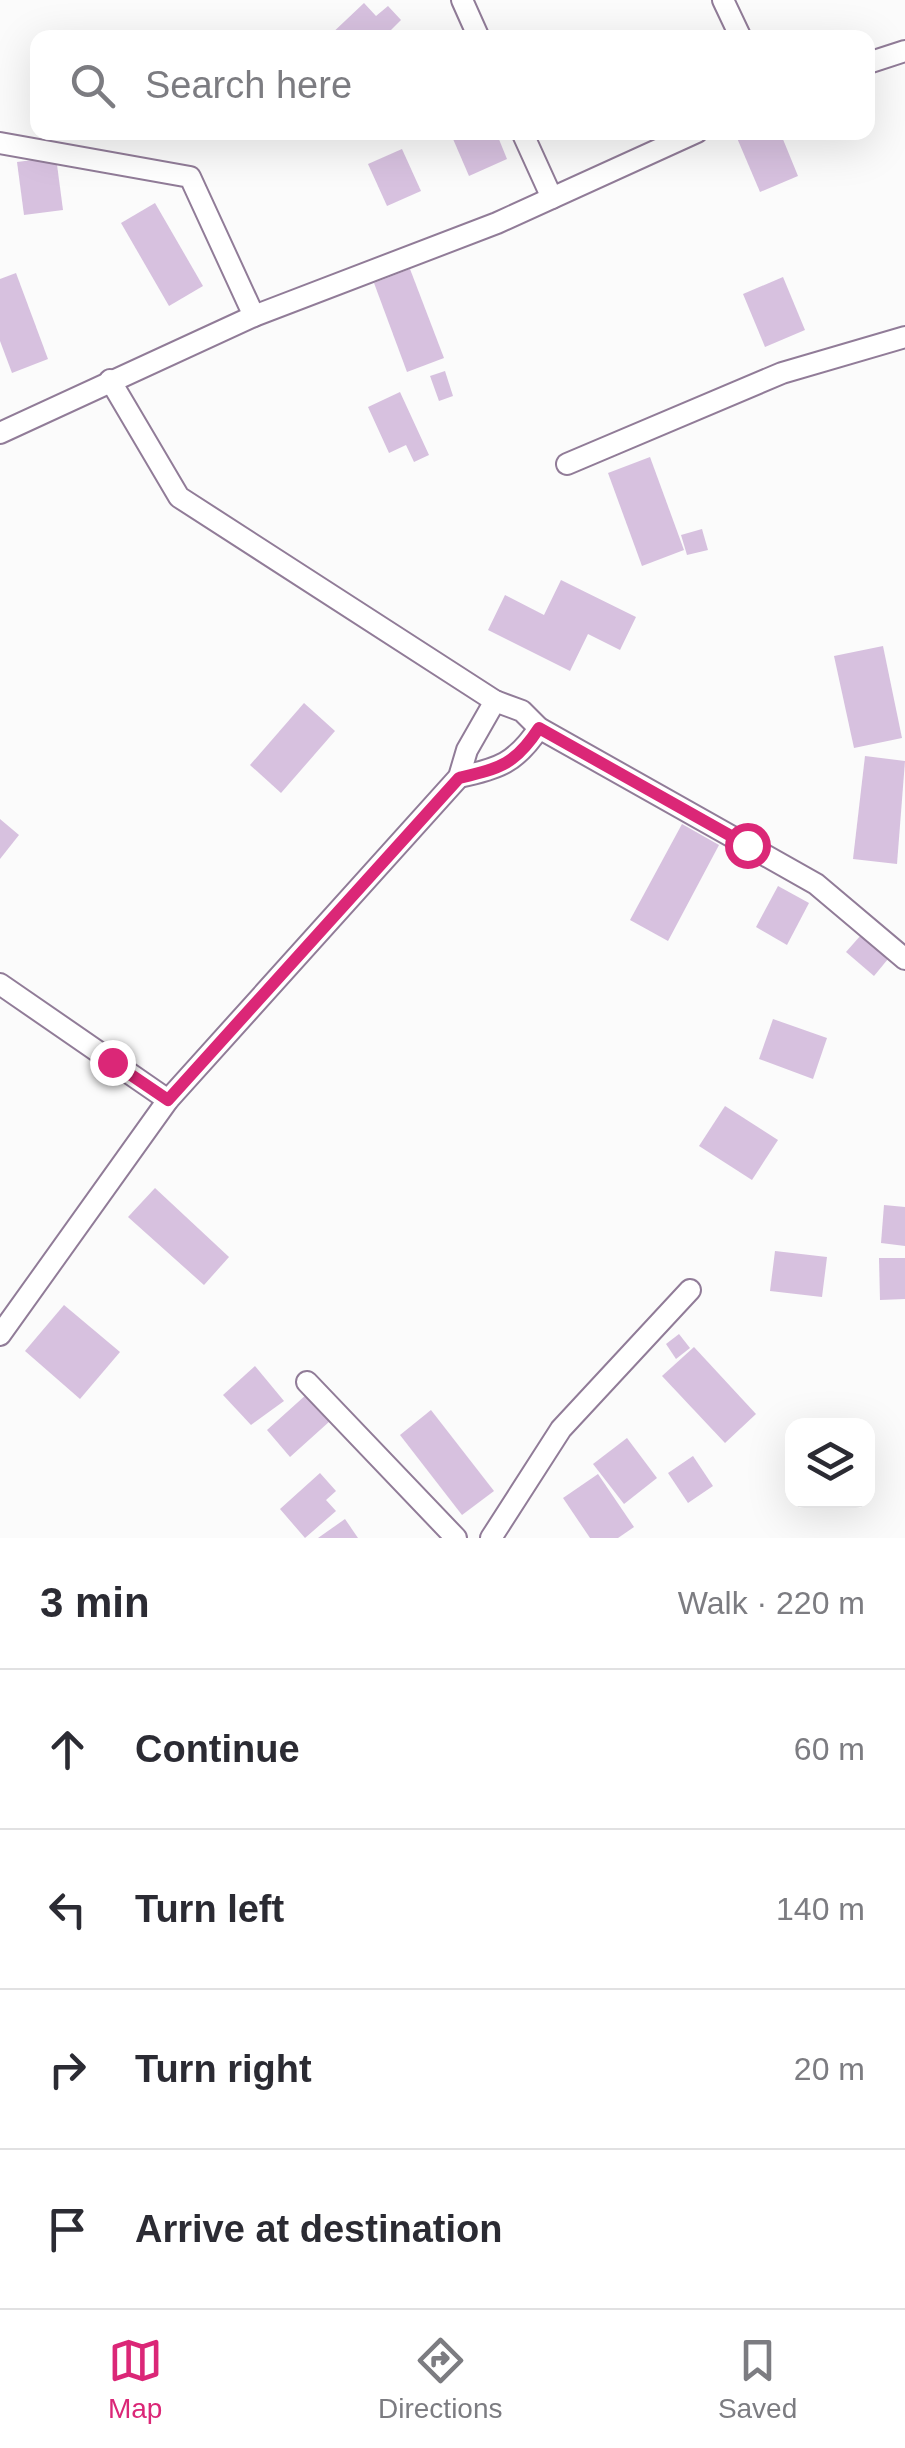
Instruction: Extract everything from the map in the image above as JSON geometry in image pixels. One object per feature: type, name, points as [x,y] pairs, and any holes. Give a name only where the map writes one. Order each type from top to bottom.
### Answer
[{"type":"street","points":[[462,0],[475,30]]},
{"type":"street","points":[[723,0],[737,30]]},
{"type":"street","points":[[875,61],[905,50]]},
{"type":"street","points":[[526,140],[552,198]]},
{"type":"street","points":[[0,433],[254,316],[497,222],[679,140]]},
{"type":"street","points":[[0,144],[190,177],[254,316]]},
{"type":"street","points":[[567,464],[782,373],[905,337]]},
{"type":"street","points":[[110,380],[180,497],[494,701],[522,712],[539,728],[816,884],[905,958]]},
{"type":"street","points":[[3,1326],[168,1100],[459,778],[467,750],[494,701]]},
{"type":"street","points":[[459,778],[498,769],[526,748],[539,728]]},
{"type":"street","points":[[0,984],[168,1100]]},
{"type":"street","points":[[491,1538],[561,1429],[690,1290]]},
{"type":"street","points":[[306,1382],[456,1538]]},
{"type":"building","points":[[364,3],[376,16],[388,6],[401,20],[391,30],[335,30]]},
{"type":"building","points":[[453,140],[499,140],[507,159],[469,176]]},
{"type":"building","points":[[738,140],[783,140],[798,176],[760,192]]},
{"type":"building","points":[[402,149],[421,191],[387,206],[368,164]]},
{"type":"building","points":[[56,157],[63,210],[24,215],[17,162]]},
{"type":"building","points":[[155,203],[203,286],[169,306],[121,223]]},
{"type":"building","points":[[410,269],[444,358],[407,372],[374,283]]},
{"type":"building","points":[[16,273],[48,359],[12,373],[0,341],[0,279]]},
{"type":"building","points":[[783,277],[805,330],[765,347],[743,294]]},
{"type":"building","points":[[445,371],[453,396],[439,401],[430,376]]},
{"type":"building","points":[[400,392],[429,455],[414,462],[406,445],[389,453],[368,407]]},
{"type":"building","points":[[650,457],[684,550],[642,566],[608,473]]},
{"type":"building","points":[[702,529],[708,550],[687,555],[681,535]]},
{"type":"building","points":[[561,580],[636,617],[620,650],[588,634],[570,671],[488,630],[505,595],[544,615]]},
{"type":"building","points":[[883,646],[902,738],[854,748],[834,656]]},
{"type":"building","points":[[304,703],[335,731],[281,793],[250,765]]},
{"type":"building","points":[[865,756],[905,761],[897,864],[853,859]]},
{"type":"building","points":[[0,819],[19,835],[0,859]]},
{"type":"building","points":[[682,824],[719,845],[668,941],[630,920]]},
{"type":"building","points":[[778,886],[809,903],[787,945],[756,927]]},
{"type":"building","points":[[861,935],[888,959],[874,976],[846,952]]},
{"type":"building","points":[[773,1019],[827,1038],[813,1079],[759,1059]]},
{"type":"building","points":[[725,1106],[778,1140],[752,1180],[699,1146]]},
{"type":"building","points":[[155,1188],[229,1257],[204,1285],[128,1217]]},
{"type":"building","points":[[884,1205],[905,1207],[905,1246],[881,1243]]},
{"type":"building","points":[[775,1251],[827,1257],[822,1297],[770,1291]]},
{"type":"building","points":[[879,1258],[905,1258],[905,1299],[880,1300]]},
{"type":"building","points":[[64,1305],[120,1352],[80,1399],[25,1351]]},
{"type":"building","points":[[679,1334],[690,1348],[676,1359],[666,1344]]},
{"type":"building","points":[[694,1347],[756,1414],[725,1443],[662,1376]]},
{"type":"building","points":[[255,1366],[284,1401],[251,1425],[223,1395]]},
{"type":"building","points":[[307,1394],[330,1421],[290,1457],[267,1430]]},
{"type":"building","points":[[431,1410],[494,1491],[462,1515],[400,1435]]},
{"type":"building","points":[[627,1438],[657,1478],[624,1504],[593,1464]]},
{"type":"building","points":[[693,1456],[713,1486],[688,1503],[668,1473]]},
{"type":"building","points":[[320,1473],[336,1491],[326,1500],[336,1511],[305,1538],[280,1509]]},
{"type":"building","points":[[598,1474],[634,1527],[618,1538],[590,1538],[563,1498]]},
{"type":"building","points":[[345,1519],[358,1538],[318,1538]]},
{"type":"route","points":[[112,1062],[168,1100],[459,778],[498,769],[526,748],[539,728],[747,845]]}]
